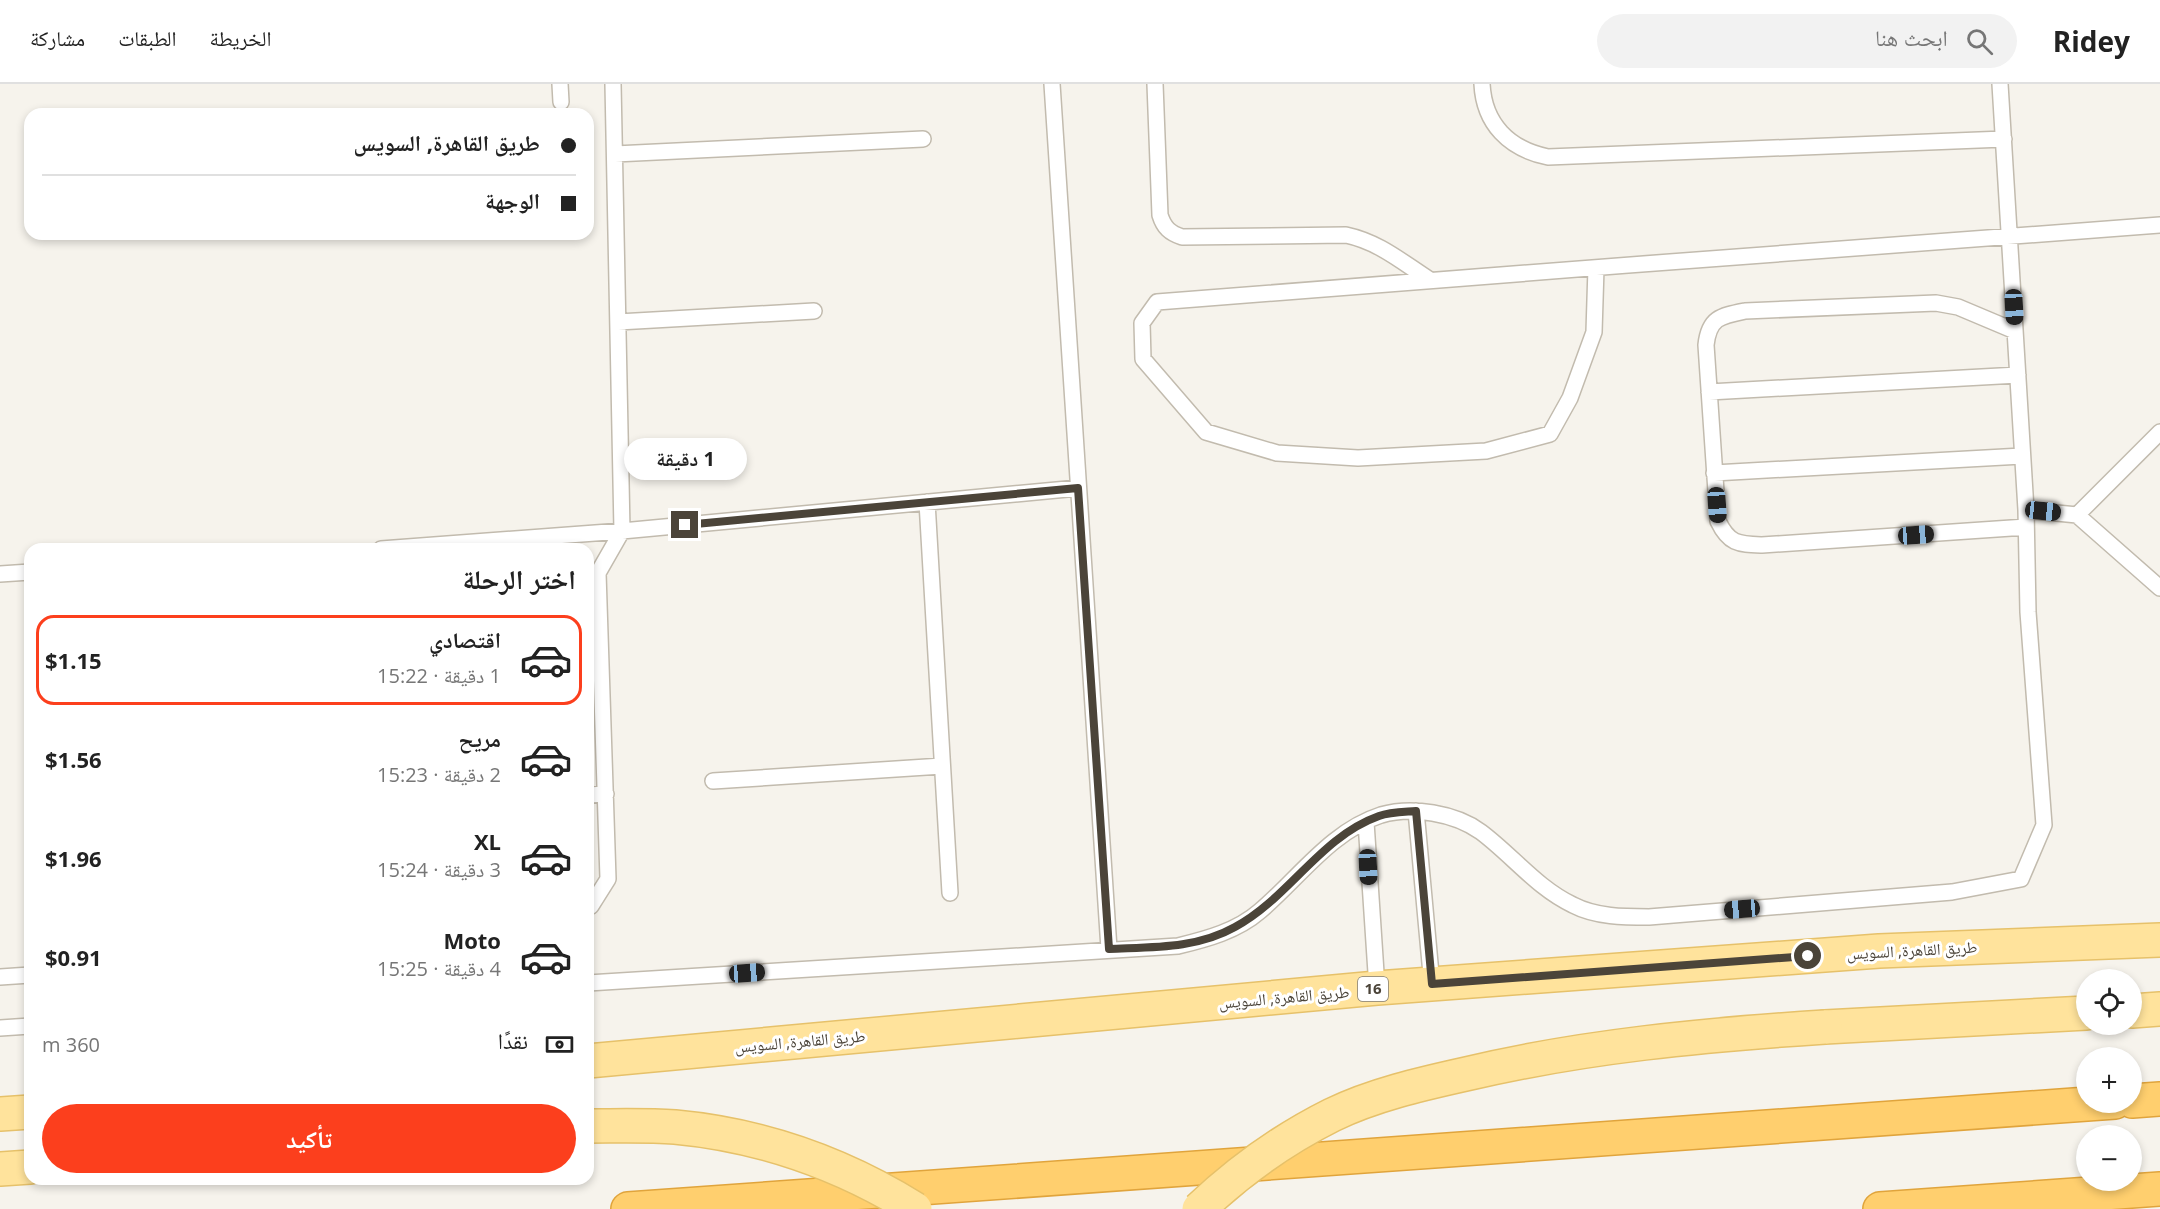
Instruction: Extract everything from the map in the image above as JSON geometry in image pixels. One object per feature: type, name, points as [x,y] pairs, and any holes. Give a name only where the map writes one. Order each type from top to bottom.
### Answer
[{"type":"highway","points":[[2142,1100],[2160,1099]]},
{"type":"highway","points":[[628,1209],[2076,1105]]},
{"type":"highway","points":[[1880,1209],[2160,1189]]},
{"type":"main road","name":"طريق القاهرة, السويس","points":[[594,1060],[1377,988],[1879,951],[2160,940]]},
{"type":"main road","points":[[2142,1010],[2160,1009]]},
{"type":"main road","points":[[1199,1209],[1228,1182],[1262,1156],[1297,1133],[1334,1114],[1373,1099],[1500,1066],[1596,1048],[1694,1036],[2076,1014]]},
{"type":"main road","points":[[0,1114],[24,1112]]},
{"type":"main road","points":[[594,1126],[673,1127],[762,1142],[806,1155],[848,1172],[888,1192],[915,1209]]},
{"type":"main road","points":[[0,1169],[24,1167]]},
{"type":"lane","points":[[560,84],[561,102]]},
{"type":"lane","points":[[594,901],[608,879],[598,573],[622,531],[613,84]]},
{"type":"lane","points":[[1052,84],[1109,949]]},
{"type":"lane","points":[[1155,84],[1160,215],[1167,229],[1174,235],[1182,237],[1346,235],[1365,239],[1381,247],[1430,280]]},
{"type":"lane","points":[[1482,84],[1482,98],[1493,124],[1503,135],[1524,150],[1548,157],[2004,139]]},
{"type":"lane","points":[[594,983],[1178,946],[1207,939],[1234,928],[1259,912],[1351,829],[1382,815],[1416,811],[1449,816],[1480,831],[1535,880],[1554,895],[1576,907],[1600,914],[1624,917],[1649,917],[1952,892],[2021,879],[2044,825],[2028,612],[2026,510],[2001,84]]},
{"type":"lane","points":[[615,154],[923,139]]},
{"type":"lane","points":[[1596,268],[1594,332],[1570,398],[1550,434],[1486,451],[1358,458],[1277,453],[1206,432],[1143,359],[1142,323],[1157,302],[1430,280],[2160,225]]},
{"type":"lane","points":[[2015,331],[1958,307],[1936,303],[1744,311],[1724,315],[1712,323],[1707,334],[1706,345],[1718,521],[1723,532],[1732,541],[1762,545],[2026,527]]},
{"type":"lane","points":[[618,322],[813,311]]},
{"type":"lane","points":[[1709,392],[2018,375]]},
{"type":"lane","points":[[2077,514],[2160,432]]},
{"type":"lane","points":[[1714,473],[2022,456]]},
{"type":"lane","points":[[461,543],[622,531],[1078,488]]},
{"type":"lane","points":[[927,502],[950,893]]},
{"type":"lane","points":[[2026,510],[2077,514],[2160,588]]},
{"type":"lane","points":[[0,574],[24,572]]},
{"type":"lane","points":[[713,781],[942,766]]},
{"type":"lane","points":[[594,795],[606,794]]},
{"type":"lane","points":[[1416,811],[1432,984]]},
{"type":"lane","points":[[1365,822],[1377,988]]},
{"type":"lane","points":[[0,977],[24,975]]},
{"type":"lane","points":[[0,1028],[24,1026]]},
{"type":"route","points":[[685,525],[1078,488],[1109,949],[1178,946],[1207,939],[1234,928],[1259,912],[1351,829],[1382,815],[1416,811],[1432,984],[1808,956]]}]
